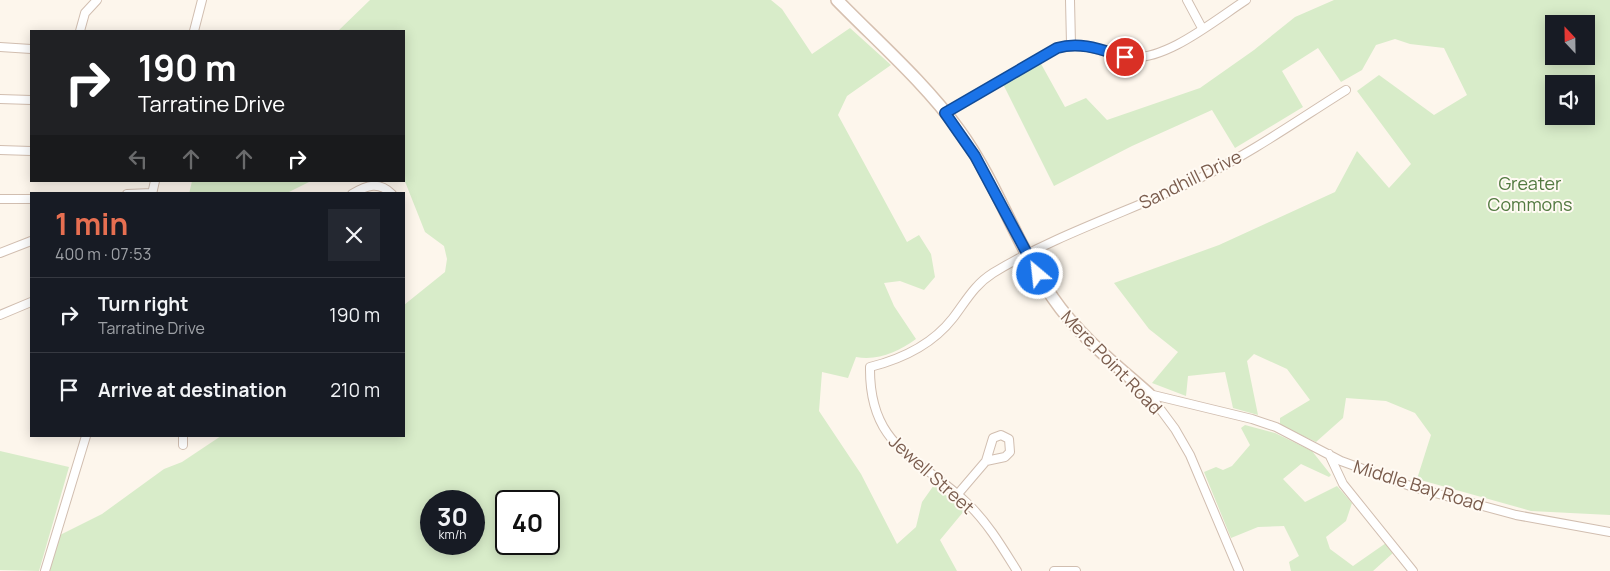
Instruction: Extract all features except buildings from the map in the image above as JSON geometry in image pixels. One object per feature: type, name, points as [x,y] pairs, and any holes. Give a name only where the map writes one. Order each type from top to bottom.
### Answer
[{"type":"street","points":[[80,30],[85,13],[97,0]]},
{"type":"street","points":[[194,30],[202,0]]},
{"type":"street","name":"Mere Point Road","points":[[837,0],[945,113],[975,156],[1052,297],[1070,321],[1149,394],[1175,429],[1190,455],[1239,571]]},
{"type":"street","points":[[1070,0],[1071,44]]},
{"type":"street","points":[[1187,0],[1202,28]]},
{"type":"street","points":[[945,113],[1057,48],[1071,44],[1090,46],[1125,57],[1148,57],[1169,50],[1246,0]]},
{"type":"street","points":[[0,47],[30,50]]},
{"type":"street","name":"Sandhill Drive","points":[[870,367],[901,357],[931,340],[947,325],[968,296],[984,279],[1028,254],[1200,178],[1231,162],[1346,90]]},
{"type":"street","points":[[0,99],[30,100]]},
{"type":"street","points":[[0,150],[30,151]]},
{"type":"street","points":[[356,192],[366,187],[377,185],[382,186],[390,192]]},
{"type":"street","points":[[0,199],[30,200]]},
{"type":"street","points":[[0,252],[30,241]]},
{"type":"street","points":[[0,315],[30,302]]},
{"type":"street","name":"Jewell Street","points":[[870,367],[876,411],[890,438],[911,459],[957,494],[991,531],[1017,571]]},
{"type":"street","name":"Middle Bay Road","points":[[1149,394],[1252,419],[1276,427],[1329,454],[1413,487],[1516,514],[1610,532]]},
{"type":"street","points":[[46,571],[86,437]]},
{"type":"street","points":[[183,437],[183,445]]},
{"type":"street","points":[[1329,454],[1343,484],[1413,571]]},
{"type":"street","points":[[957,494],[986,461]]},
{"type":"street","points":[[1054,571],[1064,569],[1076,571]]},
{"type":"green space","points":[[370,0],[771,0],[782,9],[812,54],[850,28],[891,65],[847,96],[838,115],[907,242],[919,235],[931,254],[935,277],[924,290],[900,281],[884,283],[894,306],[916,339],[888,354],[872,358],[856,357],[848,378],[822,372],[819,411],[861,474],[897,544],[916,527],[922,502],[934,485],[964,511],[940,540],[957,571],[50,571],[58,536],[102,514],[164,469],[182,462],[220,437],[405,437],[405,304],[445,272],[447,259],[444,246],[425,232],[405,182],[405,30],[339,30]]},
{"type":"green space","name":"Greater Commons","points":[[1334,0],[1610,0],[1610,515],[1531,511],[1417,479],[1431,435],[1415,413],[1386,401],[1346,398],[1343,418],[1316,442],[1280,425],[1280,418],[1310,400],[1287,369],[1254,354],[1247,361],[1258,415],[1233,408],[1225,372],[1188,376],[1186,396],[1152,383],[1178,352],[1149,329],[1114,283],[1219,245],[1335,192],[1357,151],[1389,188],[1411,164],[1357,91],[1379,75],[1434,115],[1467,95],[1444,48],[1410,44],[1395,39],[1376,45],[1362,70],[1341,82],[1318,48],[1282,71],[1303,107],[1235,148],[1212,110],[1132,146],[1054,186],[1003,84],[1040,62],[1065,107],[1086,98],[1107,120],[1200,88],[1254,50],[1295,17]]},
{"type":"green space","points":[[192,182],[309,182],[289,192],[189,192]]},
{"type":"green space","points":[[1245,425],[1275,433],[1312,451],[1331,475],[1329,477],[1301,464],[1283,479],[1305,502],[1337,486],[1352,503],[1346,521],[1326,537],[1330,549],[1353,566],[1386,543],[1393,553],[1373,571],[1291,571],[1289,562],[1299,556],[1284,526],[1258,527],[1231,538],[1204,472],[1216,467],[1223,470],[1232,466],[1250,445],[1241,428]]},
{"type":"green space","points":[[0,451],[69,467],[39,571],[0,570]]},
{"type":"route","points":[[1038,274],[975,156],[959,130],[945,113],[1057,48],[1071,44],[1090,46],[1125,57]]}]
